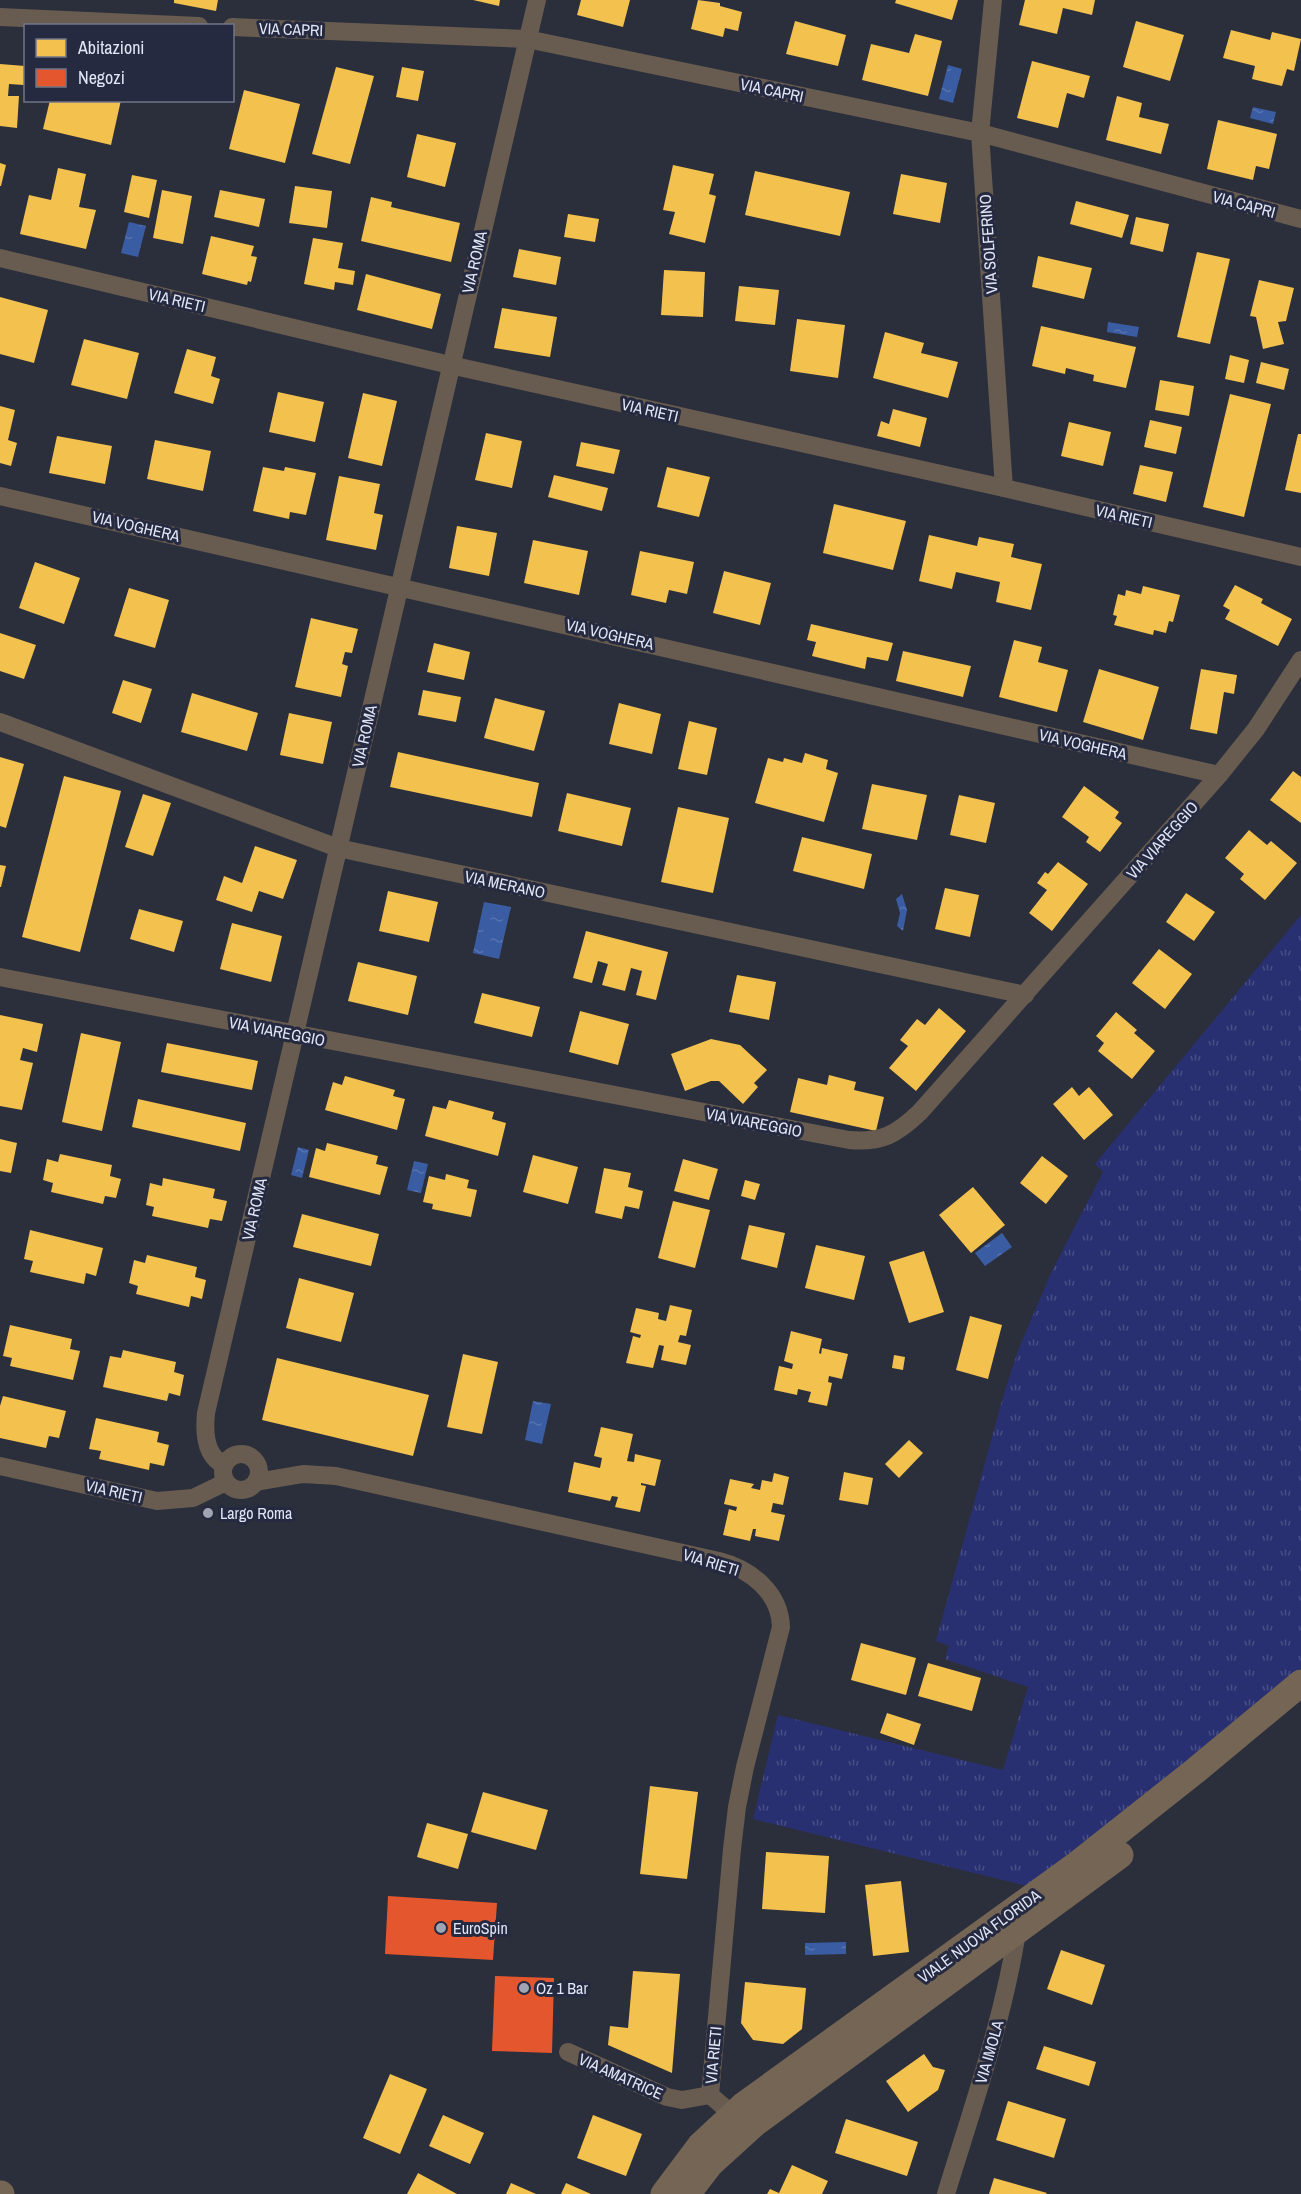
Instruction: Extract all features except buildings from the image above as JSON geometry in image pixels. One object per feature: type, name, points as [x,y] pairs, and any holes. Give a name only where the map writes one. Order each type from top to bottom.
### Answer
[{"type":"street","name":"VIA ROMA","points":[[225,1474],[208,1446],[205,1430],[206,1413],[526,39],[537,0]]},
{"type":"street","name":"VIA SOLFERINO","points":[[993,0],[980,133],[1004,488]]},
{"type":"street","points":[[0,17],[155,24]]},
{"type":"street","name":"VIA CAPRI","points":[[234,27],[526,39],[980,133],[1301,219]]},
{"type":"street","name":"VIA RIETI","points":[[0,258],[450,365],[1004,488],[1301,557]]},
{"type":"street","name":"VIA VOGHERA","points":[[0,495],[1220,776]]},
{"type":"street","name":"VIA VIAREGGIO","points":[[0,977],[849,1140],[873,1141],[892,1134],[915,1116],[1220,776],[1256,729],[1301,660]]},
{"type":"street","name":"VIA MERANO","points":[[0,722],[338,848],[1025,995]]},
{"type":"street","points":[[237,1454],[254,1459],[259,1470],[256,1482],[241,1490],[235,1489],[225,1474],[227,1460],[237,1454]]},
{"type":"street","name":"VIA RIETI","points":[[0,1466],[157,1501],[193,1498],[225,1474]]},
{"type":"street","name":"VIA RIETI","points":[[256,1482],[303,1474],[336,1476],[719,1561],[746,1572],[770,1593],[781,1617],[780,1633],[745,1767],[737,1807],[710,2096],[732,2114]]},
{"type":"street","name":"VIALE NUOVA FLORIDA","points":[[687,2194],[710,2164],[759,2120],[1019,1920],[1301,1683]]},
{"type":"street","name":"VIALE NUOVA FLORIDA","points":[[664,2194],[691,2156],[732,2114],[1171,1815],[1301,1706]]},
{"type":"street","name":"VIA IMOLA","points":[[946,2194],[994,2036],[1019,1920]]},
{"type":"street","name":"VIA AMATRICE","points":[[568,2052],[667,2097],[682,2100],[710,2096]]},
{"type":"green space","points":[[1301,915],[1301,1668],[1161,1783],[1027,1886],[753,1819],[778,1715],[1003,1770],[1028,1687],[945,1659],[949,1646],[936,1641],[1005,1390],[1019,1348],[1051,1273],[1103,1172],[1095,1164]]},
{"type":"water","points":[[948,65],[962,69],[953,103],[939,99]]},
{"type":"water","points":[[1253,107],[1276,112],[1273,124],[1250,118]]},
{"type":"water","points":[[129,222],[146,226],[138,257],[121,253]]},
{"type":"water","points":[[1108,322],[1139,327],[1137,337],[1107,332]]},
{"type":"water","points":[[902,894],[907,910],[903,931],[897,926],[900,913],[896,899]]},
{"type":"water","points":[[484,902],[511,907],[499,959],[473,953]]},
{"type":"water","points":[[298,1147],[309,1150],[302,1178],[291,1175]]},
{"type":"water","points":[[414,1161],[428,1164],[421,1193],[407,1190]]},
{"type":"water","points":[[1002,1233],[1012,1247],[985,1266],[975,1253]]},
{"type":"water","points":[[533,1401],[551,1404],[542,1444],[525,1440]]},
{"type":"water","points":[[846,1942],[846,1954],[805,1955],[805,1943]]},
{"type":"place","name":"Largo Roma","points":[[208,1513]]},
{"type":"place","name":"EuroSpin","points":[[441,1928]]},
{"type":"place","name":"Oz 1 Bar","points":[[524,1988]]}]
